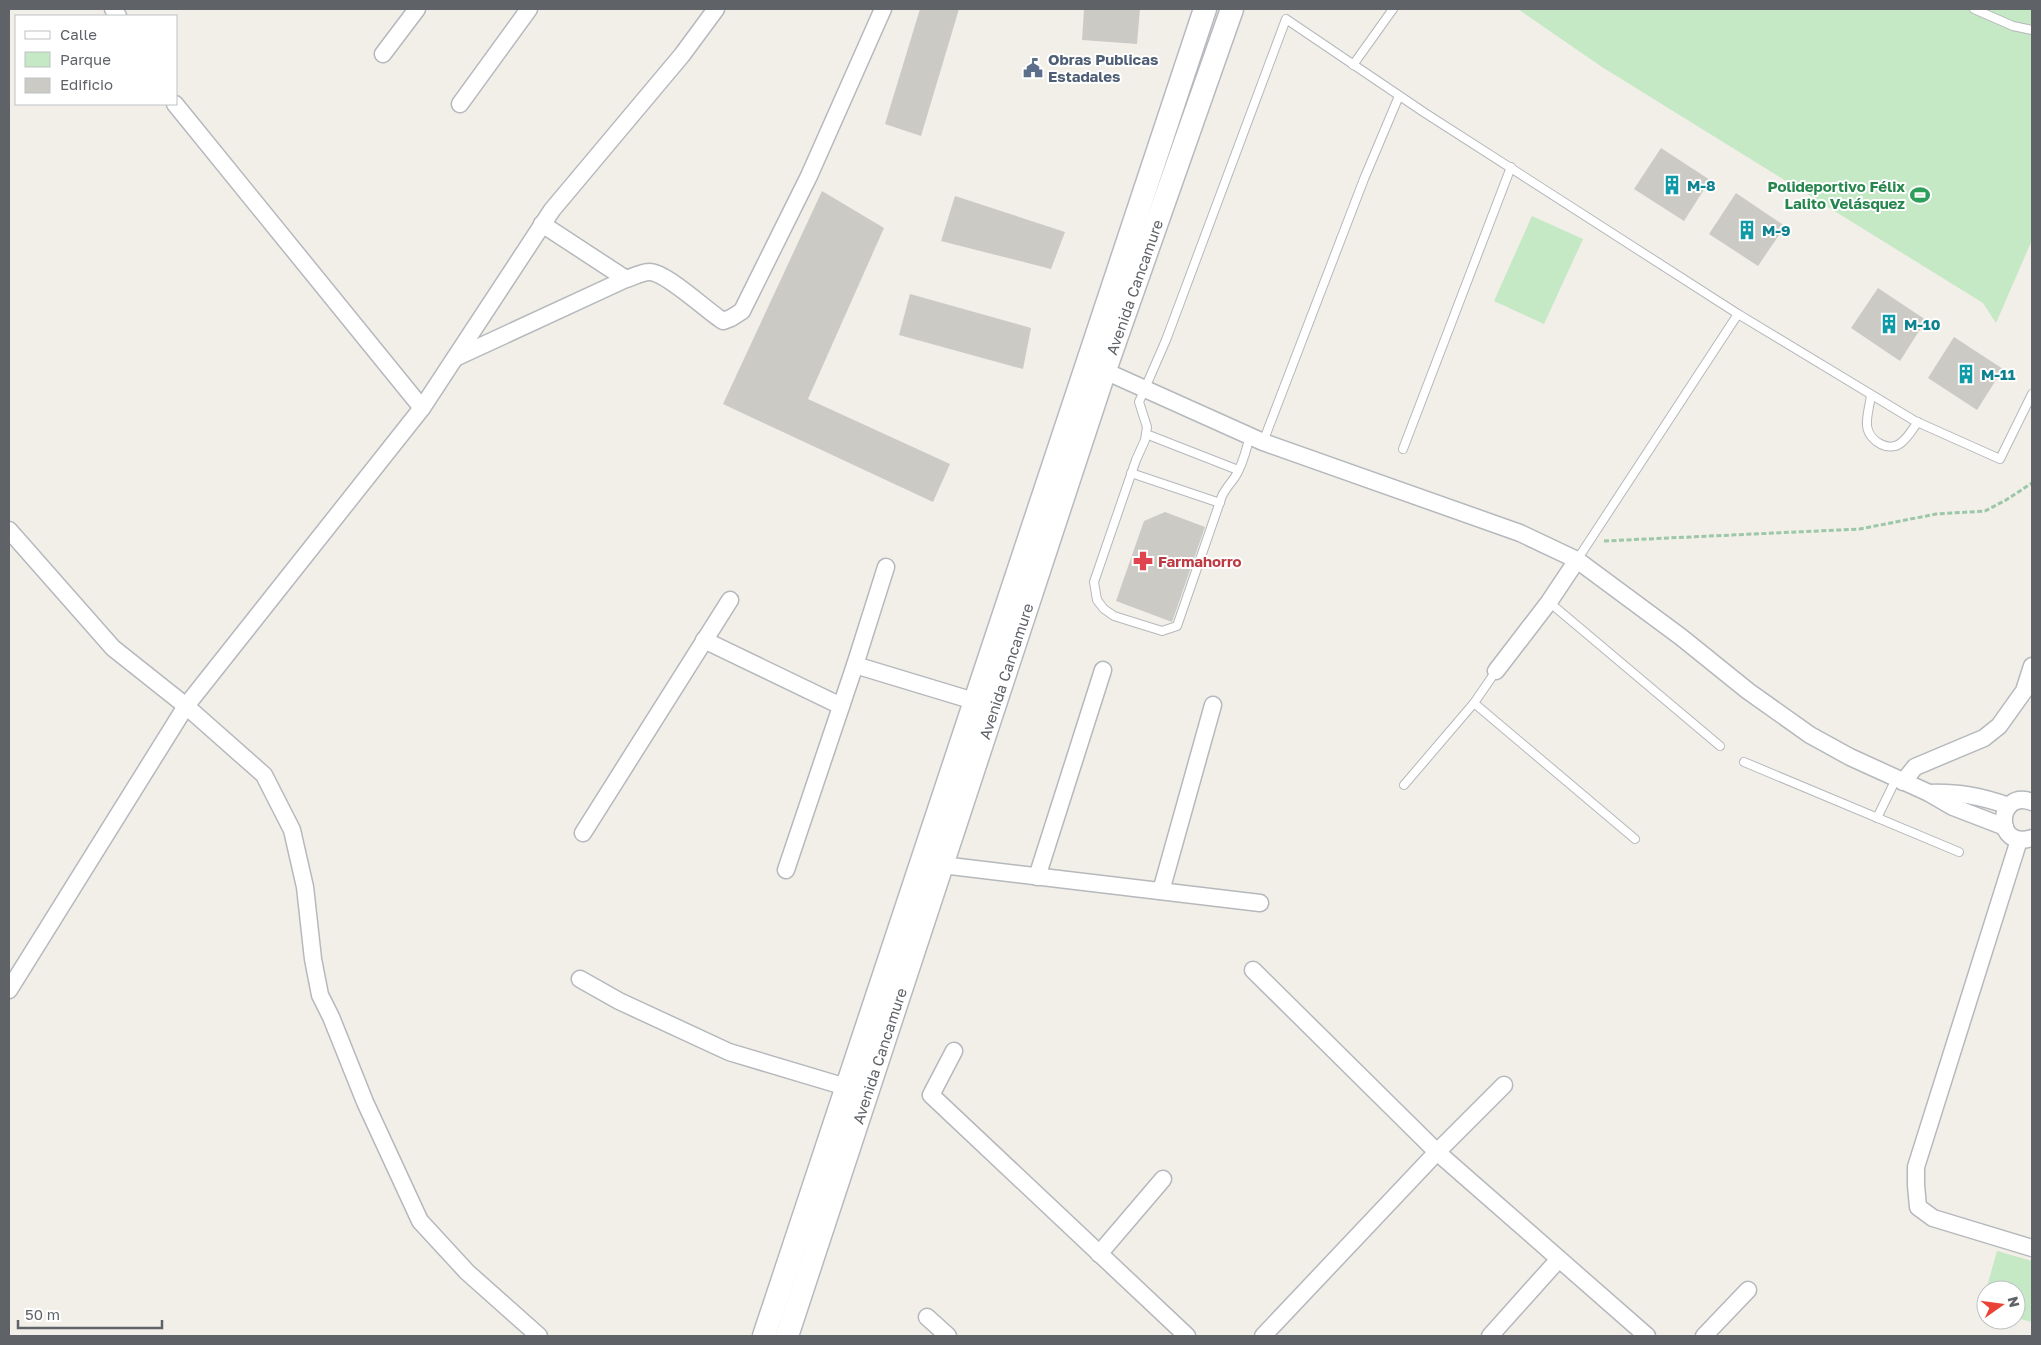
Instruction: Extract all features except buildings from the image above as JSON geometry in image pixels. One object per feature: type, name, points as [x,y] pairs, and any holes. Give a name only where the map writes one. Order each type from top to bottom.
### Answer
[{"type":"main road","name":"Avenida Cancamure","points":[[787,1336],[942,865],[1205,9]]},
{"type":"main road","name":"Avenida Cancamure","points":[[764,1336],[974,701],[1096,367],[1232,9]]},
{"type":"street","points":[[383,54],[417,9]]},
{"type":"street","points":[[460,104],[529,9]]},
{"type":"street","points":[[9,990],[186,706],[422,408],[552,210],[682,56],[716,9]]},
{"type":"street","points":[[454,358],[626,279],[648,272],[656,273],[723,320],[732,318],[742,311],[809,176],[883,9]]},
{"type":"street","points":[[175,105],[422,408]]},
{"type":"street","points":[[542,224],[626,279]]},
{"type":"street","points":[[1096,367],[1257,439],[1520,533],[1577,560],[1748,691],[1810,735],[1850,757],[1929,793],[1953,808],[2004,827],[2009,834],[2026,839],[1916,1167],[1916,1185],[1918,1206],[1933,1218],[2032,1248]]},
{"type":"street","points":[[9,530],[113,648],[186,706],[264,775],[292,830],[305,887],[313,959],[320,995],[331,1017],[365,1102],[420,1221],[467,1272],[539,1336]]},
{"type":"street","points":[[1496,671],[1549,602],[1577,560]]},
{"type":"street","points":[[786,870],[842,706],[886,567]]},
{"type":"street","points":[[583,833],[730,600]]},
{"type":"street","points":[[704,640],[842,706]]},
{"type":"street","points":[[855,665],[974,701]]},
{"type":"street","points":[[1899,780],[1915,766],[1984,738],[1999,726],[2024,691],[2032,666]]},
{"type":"street","points":[[1037,877],[1104,670]]},
{"type":"street","points":[[1161,891],[1213,705]]},
{"type":"street","points":[[1929,793],[1956,792],[2009,806]]},
{"type":"street","points":[[2004,827],[2004,814],[2009,806],[2020,800],[2031,798]]},
{"type":"street","points":[[942,865],[1260,903]]},
{"type":"street","points":[[1253,970],[1437,1152],[1647,1336]]},
{"type":"street","points":[[580,979],[619,1002],[728,1052],[846,1087]]},
{"type":"street","points":[[954,1051],[931,1095],[1187,1336]]},
{"type":"street","points":[[1263,1336],[1437,1152],[1504,1085]]},
{"type":"street","points":[[1100,1254],[1163,1179]]},
{"type":"street","points":[[1490,1336],[1559,1259]]},
{"type":"street","points":[[1704,1336],[1748,1290]]},
{"type":"street","points":[[927,1317],[948,1336]]},
{"type":"lane","points":[[1353,65],[1393,9]]},
{"type":"lane","points":[[1974,9],[2013,26],[2032,30]]},
{"type":"lane","points":[[1399,96],[1257,439],[1234,478],[1227,484],[1177,626],[1162,631],[1114,616],[1104,609],[1094,591],[1094,582],[1146,434],[1147,427],[1139,402],[1166,340],[1286,19],[1399,96],[1738,314],[1918,422],[2000,458],[2032,394]]},
{"type":"lane","points":[[1403,449],[1511,168]]},
{"type":"lane","points":[[1577,560],[1738,314]]},
{"type":"lane","points":[[1871,395],[1867,427],[1871,436],[1878,444],[1887,446],[1903,442],[1918,422]]},
{"type":"lane","points":[[1146,434],[1238,470]]},
{"type":"lane","points":[[1132,473],[1220,503]]},
{"type":"lane","points":[[1549,602],[1720,746]]},
{"type":"lane","points":[[1404,785],[1474,703],[1496,671]]},
{"type":"lane","points":[[1474,703],[1635,839]]},
{"type":"lane","points":[[1744,762],[1958,852]]},
{"type":"lane","points":[[1877,818],[1899,780]]},
{"type":"path","points":[[1588,542],[1860,529],[1936,514],[1985,511],[2032,483]]},
{"type":"green space","name":"Polideportivo Félix Lalito Velásquez","points":[[1518,9],[2032,9],[2032,240],[1996,323],[1983,303],[1602,67]]},
{"type":"green space","points":[[1532,216],[1583,239],[1544,324],[1494,301]]},
{"type":"green space","points":[[1997,1251],[2032,1261],[2032,1322],[2026,1320],[2026,1280],[1989,1280]]},
{"type":"place","name":"Obras Publicas Estadales","points":[[1033,68]]},
{"type":"place","name":"M-8","points":[[1672,185]]},
{"type":"place","name":"Polideportivo Félix Lalito Velásquez","points":[[1920,195]]},
{"type":"place","name":"M-9","points":[[1747,230]]},
{"type":"place","name":"M-10","points":[[1889,324]]},
{"type":"place","name":"M-11","points":[[1966,374]]},
{"type":"place","name":"Farmahorro","points":[[1143,561]]}]
